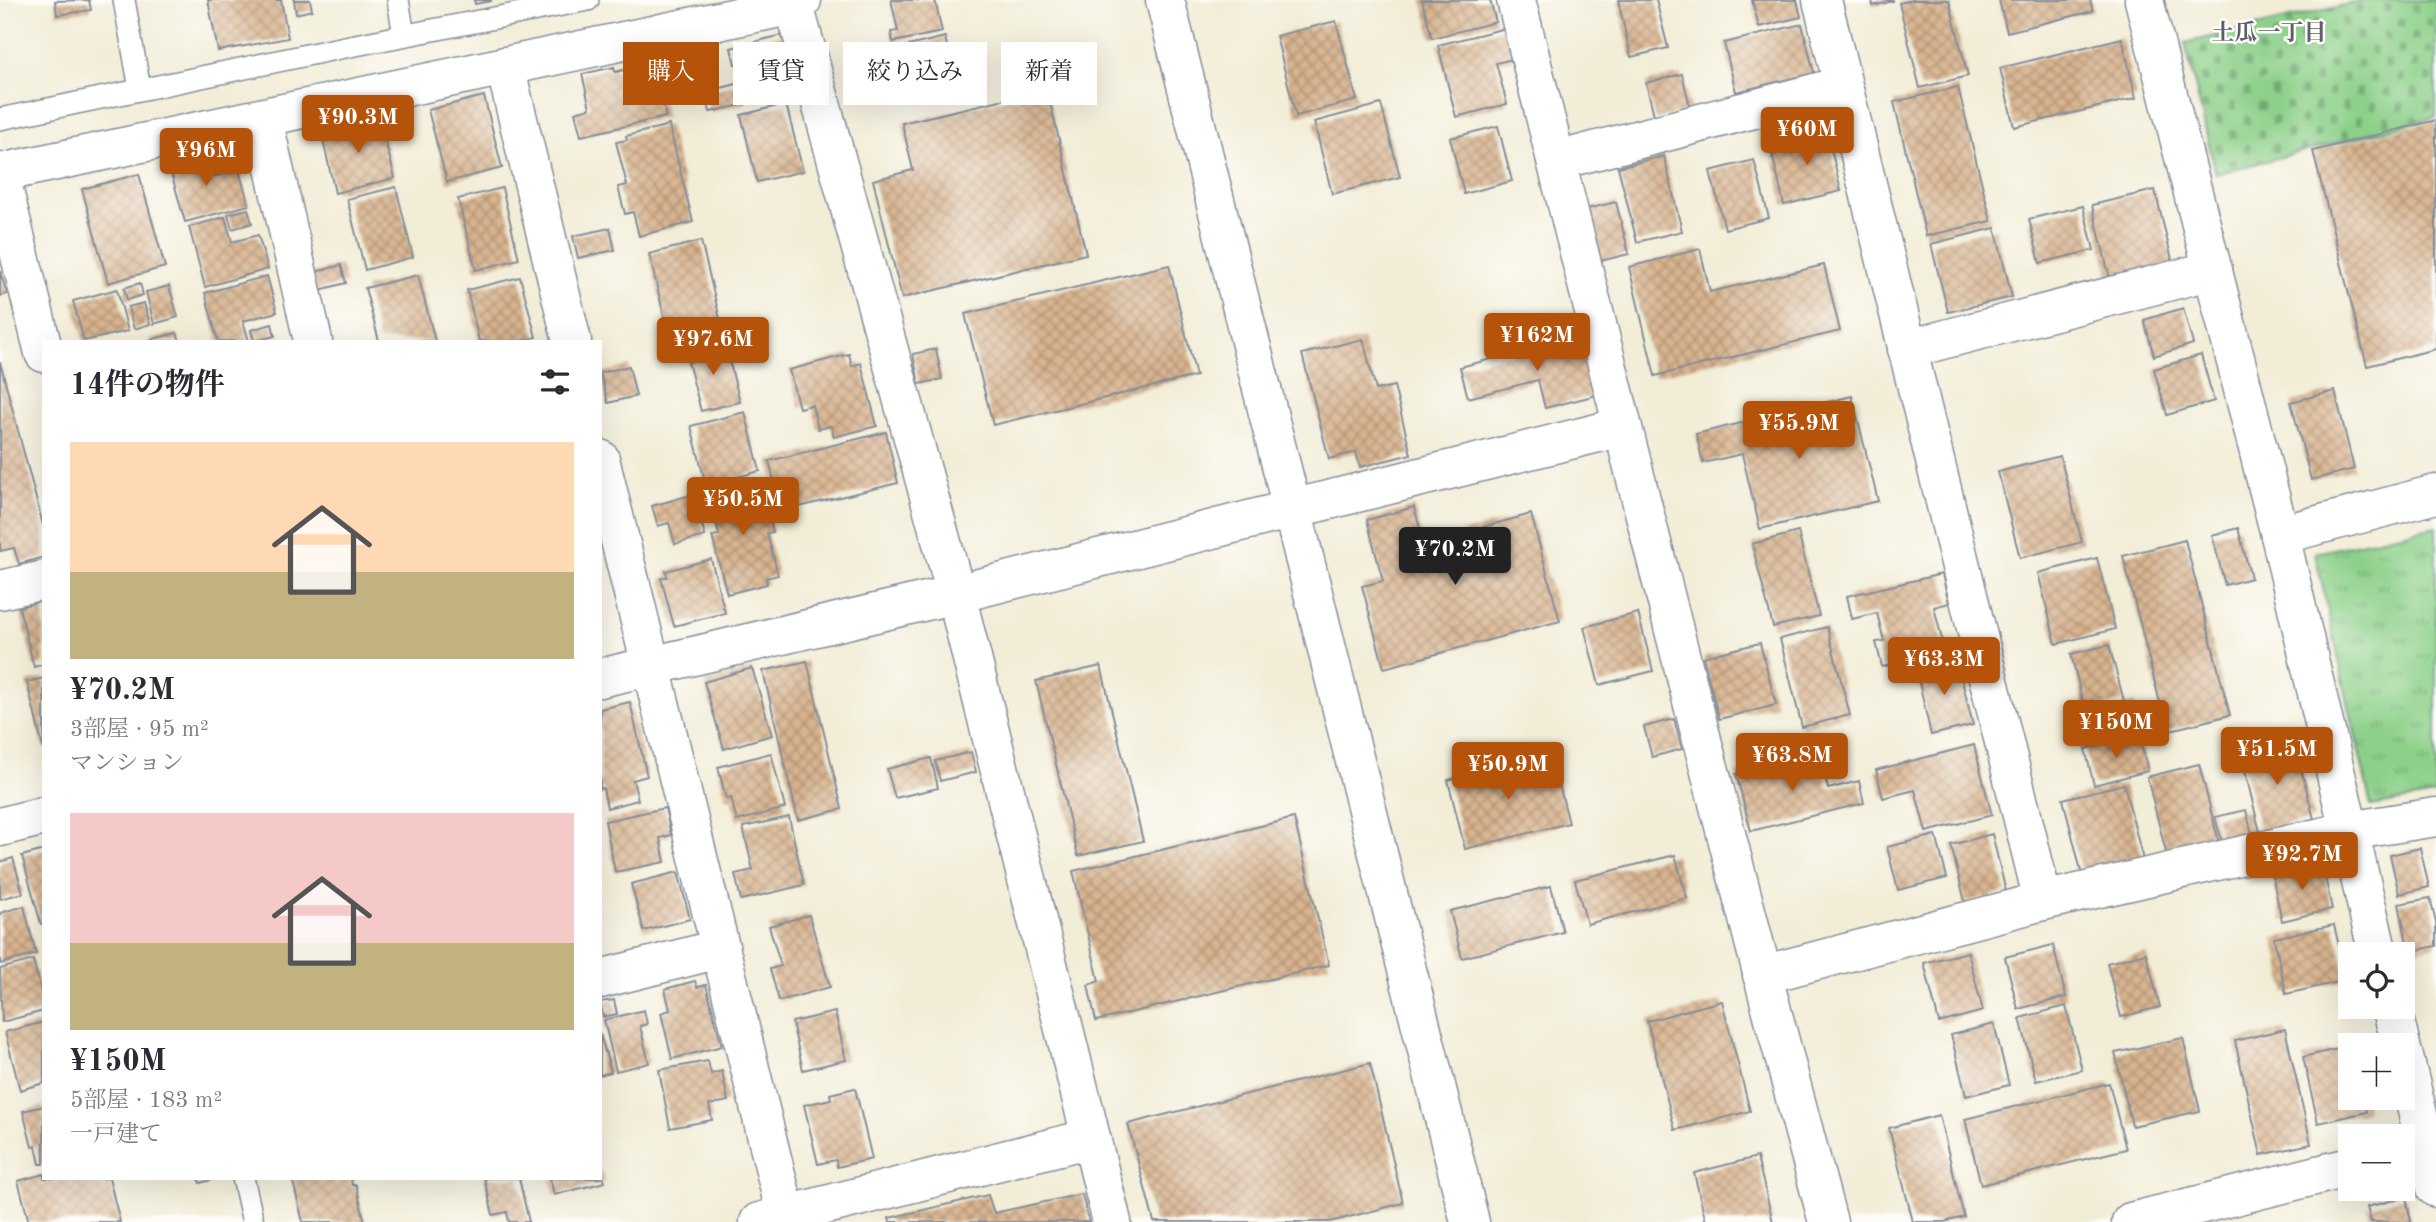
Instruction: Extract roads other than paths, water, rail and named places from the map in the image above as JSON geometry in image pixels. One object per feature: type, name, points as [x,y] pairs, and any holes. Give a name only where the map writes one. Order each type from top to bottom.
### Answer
[{"type":"street","points":[[1165,0],[1470,1222]]},
{"type":"street","points":[[1516,0],[1622,427],[1828,1222]]},
{"type":"street","points":[[1822,0],[2043,901]]},
{"type":"street","points":[[2144,0],[2280,535],[2375,942]]},
{"type":"street","points":[[42,345],[0,174],[798,2],[956,594],[1112,1222]]},
{"type":"street","points":[[505,66],[572,340]]},
{"type":"street","points":[[1556,161],[1841,86]]},
{"type":"street","points":[[263,119],[313,340]]},
{"type":"street","points":[[1907,349],[2213,270]]},
{"type":"street","points":[[602,678],[956,594],[1622,427]]},
{"type":"street","points":[[602,467],[719,949],[773,1219],[1091,1138]]},
{"type":"street","points":[[2280,535],[2436,494]]},
{"type":"street","points":[[0,590],[42,580]]},
{"type":"street","points":[[0,827],[42,816]]},
{"type":"street","points":[[1762,975],[2043,901],[2348,831],[2436,817]]},
{"type":"street","points":[[602,978],[719,949]]},
{"type":"street","points":[[2414,1110],[2422,1149],[2436,1188]]},
{"type":"street","points":[[2131,1222],[2338,1170]]},
{"type":"lane","points":[[124,0],[140,89]]},
{"type":"lane","points":[[398,0],[404,36]]},
{"type":"lane","points":[[0,119],[587,0]]},
{"type":"lane","points":[[243,1180],[253,1222]]},
{"type":"district","name":"土瓜一丁目","points":[[2269,32]]}]
